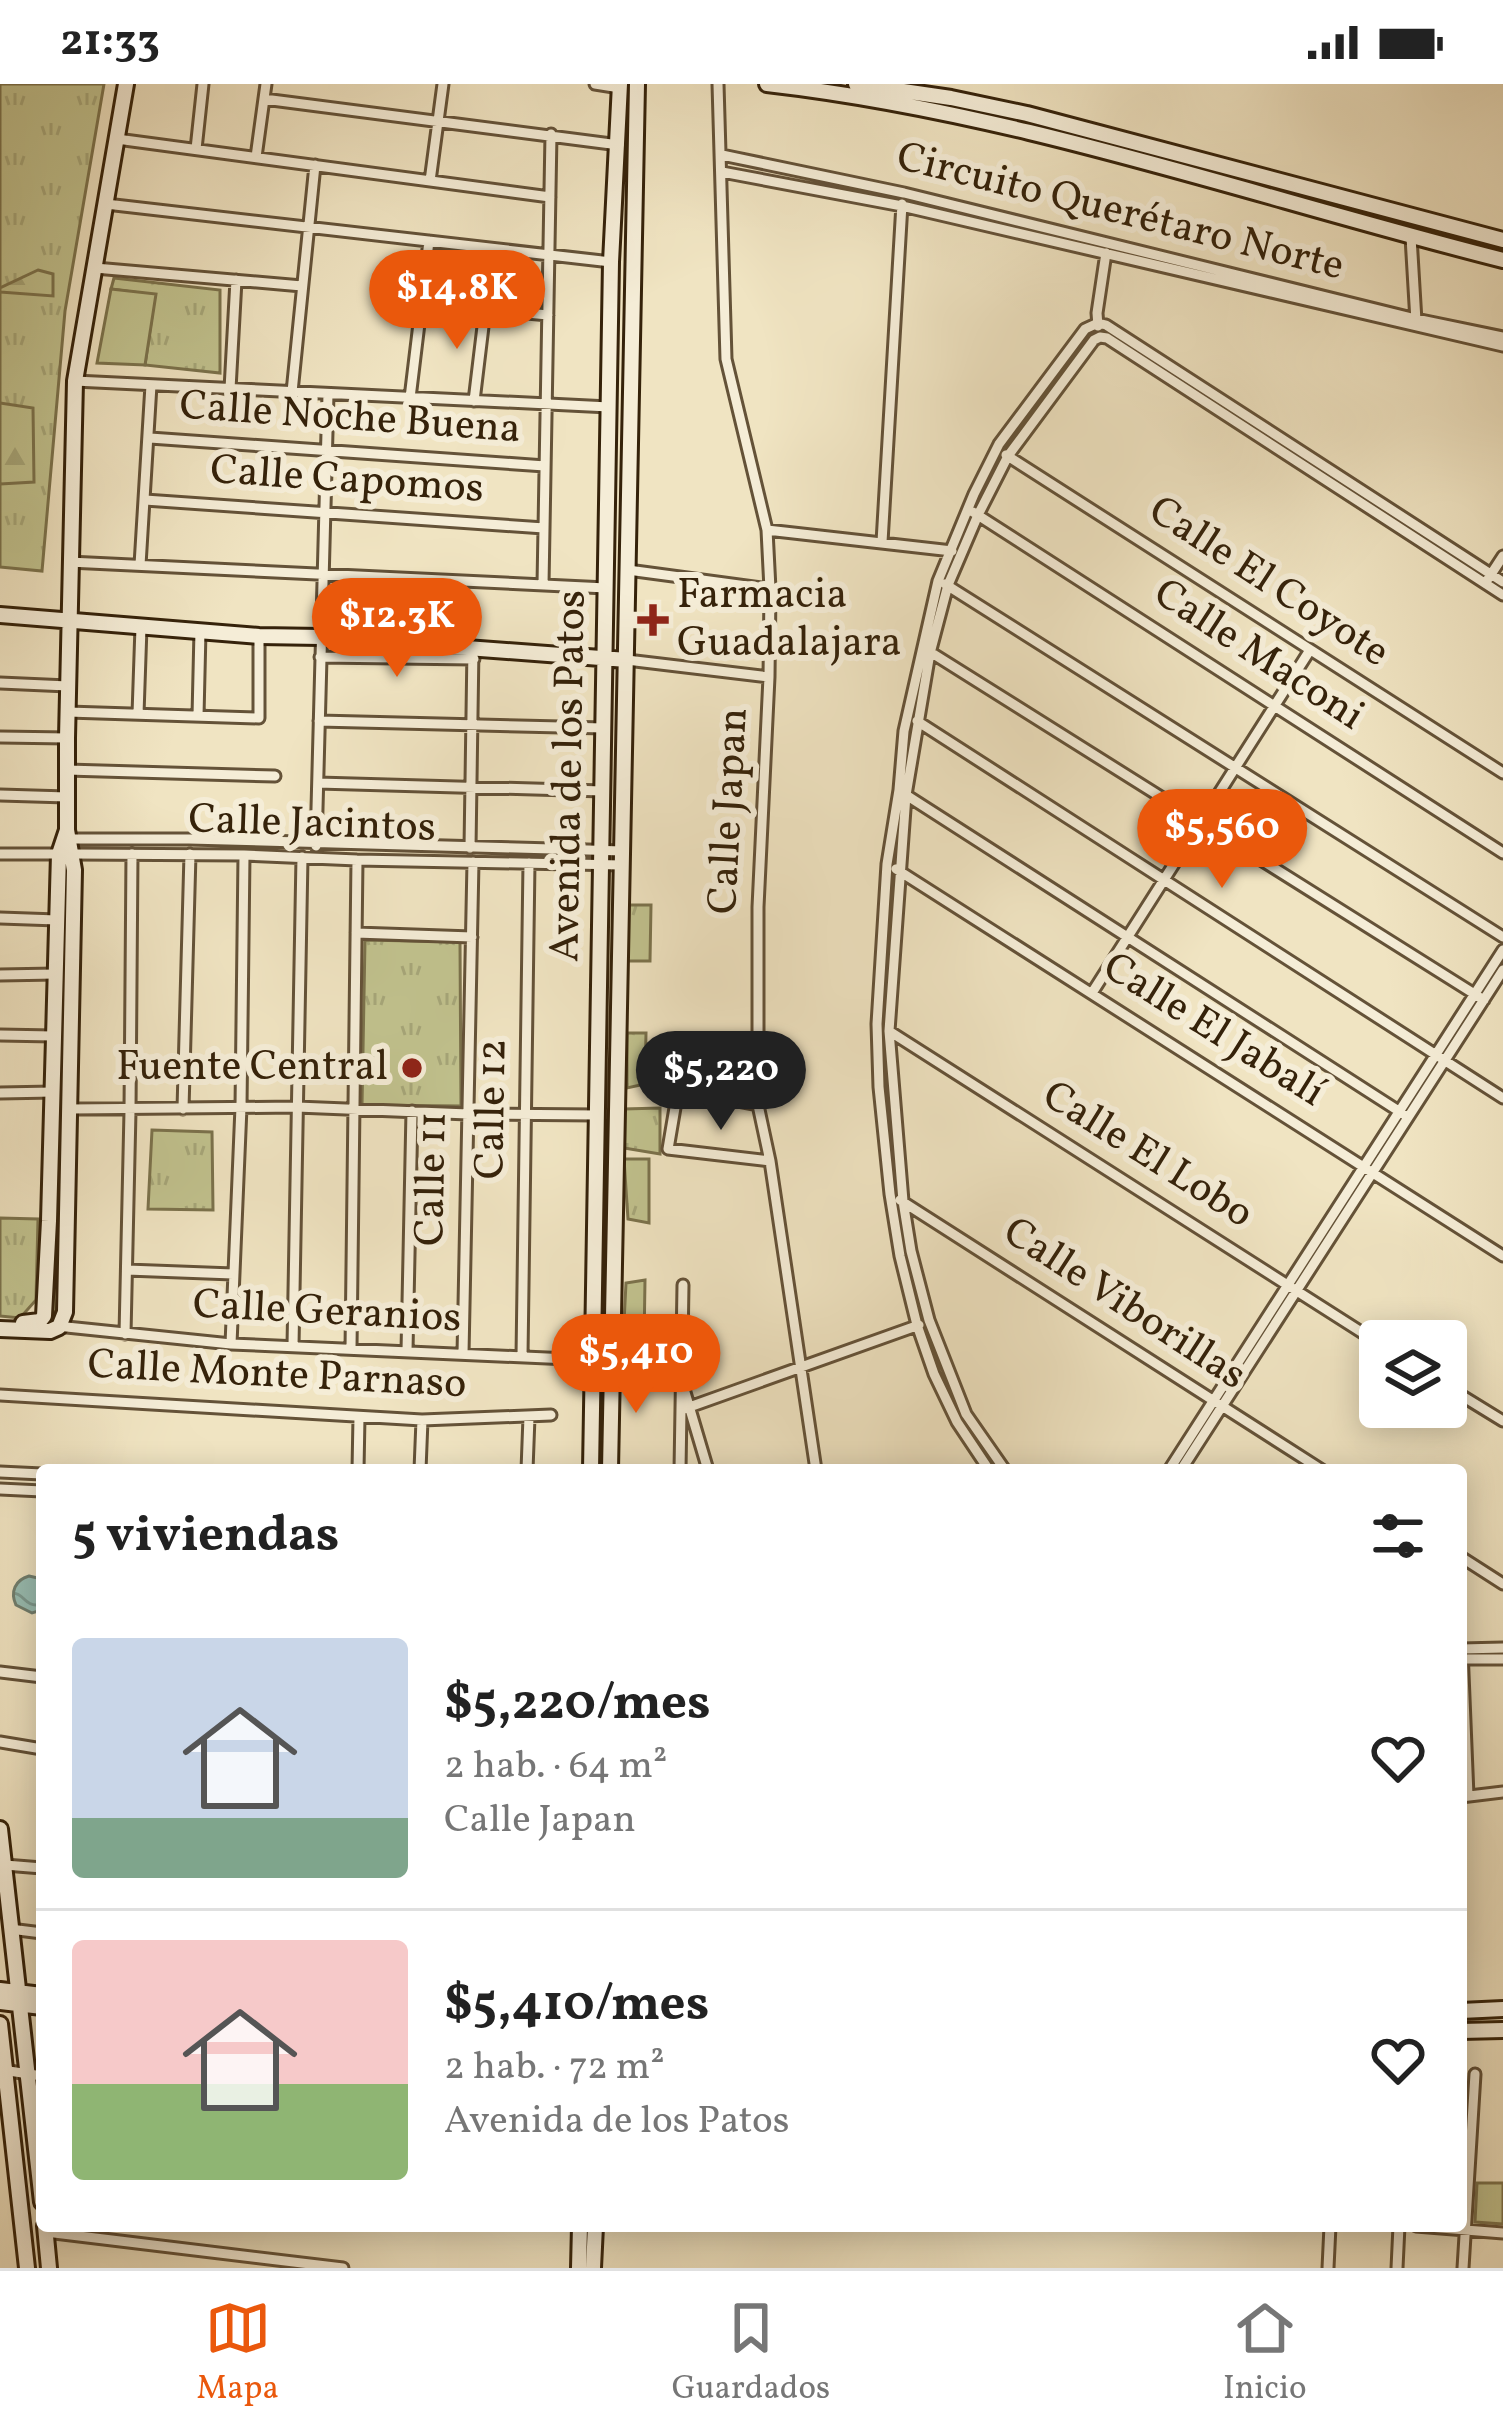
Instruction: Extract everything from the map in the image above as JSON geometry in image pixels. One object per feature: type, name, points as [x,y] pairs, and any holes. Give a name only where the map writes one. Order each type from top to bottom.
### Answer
[{"type":"street","points":[[0,1325],[50,1331],[59,1327],[65,1312],[70,1109],[68,622],[75,381],[126,84]]},
{"type":"street","points":[[196,149],[202,84]]},
{"type":"street","points":[[256,157],[266,84]]},
{"type":"street","points":[[430,181],[442,84]]},
{"type":"street","points":[[595,84],[620,86]]},
{"type":"street","name":"Avenida de los Patos","points":[[610,1464],[637,84]]},
{"type":"street","name":"Calle Japan","points":[[718,84],[727,359],[767,530],[770,589],[758,907],[758,1105],[815,1464]]},
{"type":"street","points":[[767,84],[879,100],[1046,134],[1503,260]]},
{"type":"street","points":[[856,84],[1028,114],[1503,241]]},
{"type":"street","name":"Avenida de los Patos","points":[[591,1464],[611,262],[620,86]]},
{"type":"street","points":[[264,99],[619,145]]},
{"type":"street","points":[[543,585],[551,134]]},
{"type":"street","points":[[117,139],[550,197]]},
{"type":"street","name":"Circuito Querétaro Norte","points":[[722,155],[904,193],[1107,249],[1503,342]]},
{"type":"street","points":[[292,392],[315,165]]},
{"type":"street","name":"Circuito Querétaro Norte","points":[[722,172],[1107,249]]},
{"type":"street","points":[[881,542],[904,193]]},
{"type":"street","points":[[1330,214],[1336,196]]},
{"type":"street","points":[[106,204],[611,262]]},
{"type":"street","points":[[1411,237],[1416,323]]},
{"type":"street","points":[[410,398],[429,241]]},
{"type":"street","points":[[1100,337],[1097,323],[1107,249]]},
{"type":"street","points":[[95,268],[302,286]]},
{"type":"street","points":[[230,389],[236,280]]},
{"type":"street","points":[[422,303],[548,315]]},
{"type":"street","points":[[474,401],[485,310]]},
{"type":"street","points":[[1000,1464],[966,1414],[929,1320],[911,1251],[889,1031],[903,792],[912,719],[943,583],[996,449],[1085,329],[1097,323],[1488,579],[1503,595]]},
{"type":"street","points":[[973,512],[1008,456],[1100,337],[1295,452]]},
{"type":"street","points":[[75,381],[609,407]]},
{"type":"street","points":[[140,566],[151,385]]},
{"type":"street","points":[[315,857],[328,394]]},
{"type":"street","name":"Calle Noche Buena","points":[[150,438],[545,466]]},
{"type":"street","name":"Calle El Coyote","points":[[996,449],[1503,773]]},
{"type":"street","name":"Calle Capomos","points":[[145,500],[544,528]]},
{"type":"street","name":"Calle Maconi","points":[[973,512],[1503,853]]},
{"type":"street","points":[[767,530],[956,552]]},
{"type":"street","points":[[607,540],[629,540]]},
{"type":"street","points":[[1488,579],[1503,556]]},
{"type":"street","points":[[69,562],[606,588]]},
{"type":"street","points":[[628,570],[770,589]]},
{"type":"street","points":[[1488,579],[1503,582]]},
{"type":"street","points":[[943,583],[1503,937]]},
{"type":"street","points":[[0,615],[321,637],[474,653]]},
{"type":"street","points":[[138,714],[141,627]]},
{"type":"street","points":[[198,716],[200,632]]},
{"type":"street","points":[[68,712],[259,718],[260,636]]},
{"type":"street","points":[[926,650],[1479,997]]},
{"type":"street","points":[[1092,993],[1310,650]]},
{"type":"street","points":[[320,657],[474,653],[606,658],[770,677]]},
{"type":"street","points":[[470,848],[474,653]]},
{"type":"street","points":[[0,683],[68,686]]},
{"type":"street","points":[[912,719],[1503,1098]]},
{"type":"street","points":[[319,721],[604,728]]},
{"type":"street","points":[[0,737],[67,738]]},
{"type":"street","points":[[67,770],[275,776]]},
{"type":"street","points":[[317,783],[603,791]]},
{"type":"street","points":[[903,792],[886,864],[878,1024],[890,1194],[900,1256],[934,1374],[984,1464]]},
{"type":"street","points":[[903,792],[1404,1114]]},
{"type":"street","points":[[0,795],[67,797]]},
{"type":"street","name":"Calle Jacintos","points":[[0,854],[66,843],[316,842],[602,858]]},
{"type":"street","points":[[0,1325],[40,1321],[44,1316],[57,920],[66,843]]},
{"type":"street","name":"Calle Jacintos","points":[[66,843],[132,854],[529,863],[623,858]]},
{"type":"street","points":[[124,1334],[132,854]]},
{"type":"street","points":[[183,1108],[190,854]]},
{"type":"street","points":[[231,1344],[241,1107],[244,855]]},
{"type":"street","points":[[293,1346],[302,857]]},
{"type":"street","points":[[351,1349],[357,860]]},
{"type":"street","name":"Calle 11","points":[[463,1354],[473,862]]},
{"type":"street","name":"Calle 12","points":[[523,1357],[529,863]]},
{"type":"street","name":"Calle El Jabalí","points":[[886,864],[1503,1256]]},
{"type":"street","points":[[0,919],[57,920]]},
{"type":"street","points":[[356,933],[472,937]]},
{"type":"street","points":[[1173,1464],[1404,1114],[1479,997],[1503,950]]},
{"type":"street","points":[[1479,997],[1503,970]]},
{"type":"street","points":[[0,975],[55,974]]},
{"type":"street","name":"Calle El Lobo","points":[[878,1024],[1359,1331]]},
{"type":"street","points":[[0,1035],[53,1036]]},
{"type":"street","points":[[758,1105],[677,1090],[668,1149],[770,1160]]},
{"type":"street","points":[[0,1093],[53,1092]]},
{"type":"street","points":[[70,1109],[297,1107],[597,1114]]},
{"type":"street","points":[[407,1352],[412,1111]]},
{"type":"street","name":"Calle Viborillas","points":[[890,1194],[1312,1464]]},
{"type":"street","points":[[49,1221],[67,1222]]},
{"type":"street","points":[[127,1270],[233,1274]]},
{"type":"street","points":[[683,1286],[682,1386],[706,1464]]},
{"type":"street","points":[[686,1409],[929,1320]]},
{"type":"street","name":"Calle Geranios","points":[[40,1321],[59,1327],[231,1344],[680,1364]]},
{"type":"street","name":"Calle Monte Parnaso","points":[[0,1395],[359,1418],[551,1415]]},
{"type":"street","points":[[1467,1398],[1503,1421]]},
{"type":"street","points":[[1184,1464],[1217,1404]]},
{"type":"street","points":[[681,1464],[686,1409]]},
{"type":"street","points":[[527,1464],[529,1417]]},
{"type":"street","points":[[358,1464],[359,1418]]},
{"type":"street","points":[[420,1464],[422,1420]]},
{"type":"street","points":[[991,1464],[996,1458]]},
{"type":"street","points":[[0,1472],[36,1474]]},
{"type":"street","points":[[0,1489],[36,1491]]},
{"type":"street","points":[[1467,1561],[1503,1585]]},
{"type":"street","points":[[1467,1649],[1503,1648]]},
{"type":"street","points":[[1467,1659],[1503,1659]]},
{"type":"street","points":[[0,1672],[36,1677]]},
{"type":"street","points":[[0,1742],[36,1748]]},
{"type":"street","points":[[1467,1797],[1503,1792]]},
{"type":"street","points":[[0,1829],[17,2070],[6,2123],[27,2268]]},
{"type":"street","points":[[4,1865],[36,1868]]},
{"type":"street","points":[[10,1929],[36,1932]]},
{"type":"street","points":[[1467,2011],[1503,2009]]},
{"type":"street","points":[[0,2024],[36,2143]]},
{"type":"street","points":[[1467,2031],[1503,2030]]},
{"type":"street","points":[[1467,2200],[1475,2074]]},
{"type":"street","points":[[1467,2231],[1503,2233]]},
{"type":"street","points":[[45,2232],[49,2268]]},
{"type":"street","points":[[68,2232],[343,2268]]},
{"type":"street","points":[[579,2268],[580,2232]]},
{"type":"street","points":[[593,2268],[595,2232]]},
{"type":"street","points":[[1328,2268],[1330,2232]]},
{"type":"street","points":[[1397,2268],[1399,2232]]},
{"type":"street","points":[[1463,2268],[1465,2232]]},
{"type":"green space","points":[[0,84],[104,84],[65,311],[42,571],[0,567]]},
{"type":"green space","points":[[38,270],[53,274],[53,296],[0,292],[0,288]]},
{"type":"green space","points":[[114,278],[220,290],[220,373],[145,365],[155,295],[111,289]]},
{"type":"green space","points":[[111,289],[156,294],[145,365],[97,363]]},
{"type":"green space","points":[[0,403],[33,408],[34,482],[0,484]]},
{"type":"green space","points":[[64,896],[59,1313],[53,1311],[54,1150]]},
{"type":"green space","points":[[628,905],[651,905],[650,961],[627,961]]},
{"type":"green space","points":[[365,940],[460,942],[461,1106],[362,1105]]},
{"type":"green space","points":[[627,1033],[646,1033],[645,1084],[627,1088]]},
{"type":"green space","points":[[660,1108],[660,1154],[624,1148],[624,1109]]},
{"type":"green space","points":[[152,1130],[212,1132],[213,1210],[148,1209]]},
{"type":"green space","points":[[624,1159],[649,1159],[649,1223],[628,1219]]},
{"type":"green space","points":[[0,1218],[38,1219],[36,1300],[20,1318],[0,1316]]},
{"type":"green space","points":[[645,1280],[644,1344],[623,1342],[626,1283]]},
{"type":"green space","points":[[1477,2183],[1503,2183],[1503,2224],[1475,2222]]},
{"type":"water","points":[[24,1578],[36,1578],[36,1612],[32,1613],[16,1605],[15,1587]]},
{"type":"place","name":"Farmacia Guadalajara","points":[[653,620]]},
{"type":"place","name":"Fuente Central","points":[[412,1068]]}]
